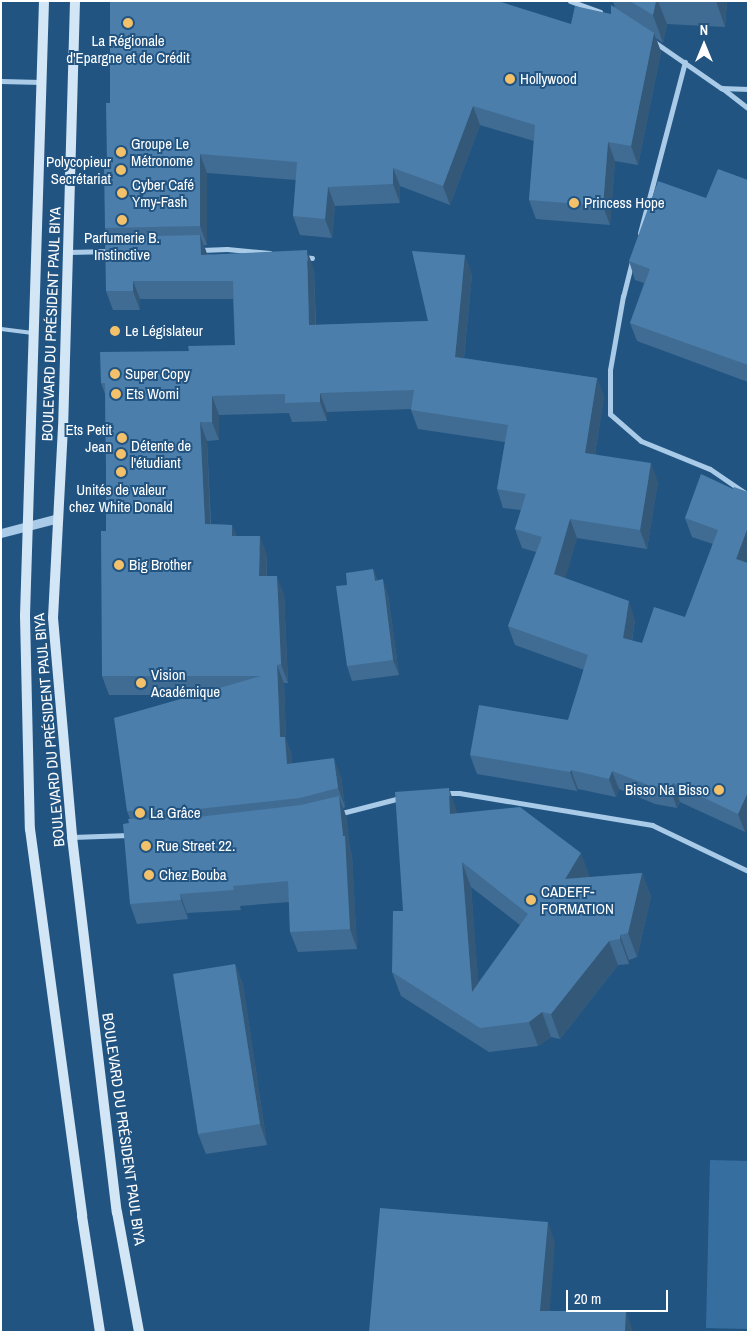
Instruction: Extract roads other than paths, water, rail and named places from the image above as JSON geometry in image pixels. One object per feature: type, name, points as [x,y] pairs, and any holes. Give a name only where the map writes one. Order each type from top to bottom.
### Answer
[{"type":"main road","name":"BOULEVARD DU PRÉSIDENT PAUL BIYA","points":[[44,1],[25,616],[30,829],[82,1216],[100,1332]]},
{"type":"main road","name":"BOULEVARD DU PRÉSIDENT PAUL BIYA","points":[[75,1],[63,427],[52,618],[72,837],[117,1212],[139,1332]]},
{"type":"street","points":[[570,1],[610,16]]},
{"type":"street","points":[[643,35],[685,62],[748,108]]},
{"type":"street","points":[[638,240],[685,62]]},
{"type":"street","points":[[1,81],[42,82]]},
{"type":"street","points":[[721,88],[748,89]]},
{"type":"street","points":[[197,250],[226,249],[276,254]]},
{"type":"street","points":[[68,252],[118,251]]},
{"type":"street","points":[[294,256],[312,258]]},
{"type":"street","points":[[633,258],[623,296],[610,370],[610,414],[640,442],[710,469],[748,495]]},
{"type":"street","points":[[1,533],[58,518]]},
{"type":"street","points":[[440,794],[458,792],[652,825],[748,871]]},
{"type":"street","points":[[327,817],[402,798]]},
{"type":"street","points":[[72,837],[139,835]]},
{"type":"lane","points":[[1,329],[33,333]]},
{"type":"place","name":"La Régionale d'Epargne et de Crédit","points":[[128,23]]},
{"type":"place","name":"Hollywood","points":[[510,79]]},
{"type":"place","name":"Groupe Le Métronome","points":[[121,152]]},
{"type":"place","name":"Polycopieur Secrétariat","points":[[121,170]]},
{"type":"place","name":"Cyber Café Ymy-Fash","points":[[122,193]]},
{"type":"place","name":"Princess Hope","points":[[574,203]]},
{"type":"place","name":"Parfumerie B. Instinctive","points":[[122,220]]},
{"type":"place","name":"Le Législateur","points":[[115,331]]},
{"type":"place","name":"Super Copy","points":[[115,374]]},
{"type":"place","name":"Ets Womi","points":[[116,394]]},
{"type":"place","name":"Ets Petit Jean","points":[[122,438]]},
{"type":"place","name":"Détente de l'étudiant","points":[[121,454]]},
{"type":"place","name":"Unités de valeur chez White Donald","points":[[121,472]]},
{"type":"place","name":"Big Brother","points":[[119,565]]},
{"type":"place","name":"Vision Académique","points":[[141,683]]},
{"type":"place","name":"Bisso Na Bisso","points":[[719,790]]},
{"type":"place","name":"La Grâce","points":[[140,813]]},
{"type":"place","name":"Rue Street 22.","points":[[146,846]]},
{"type":"place","name":"Chez Bouba","points":[[149,875]]},
{"type":"place","name":"CADEFF- FORMATION","points":[[531,900]]}]
